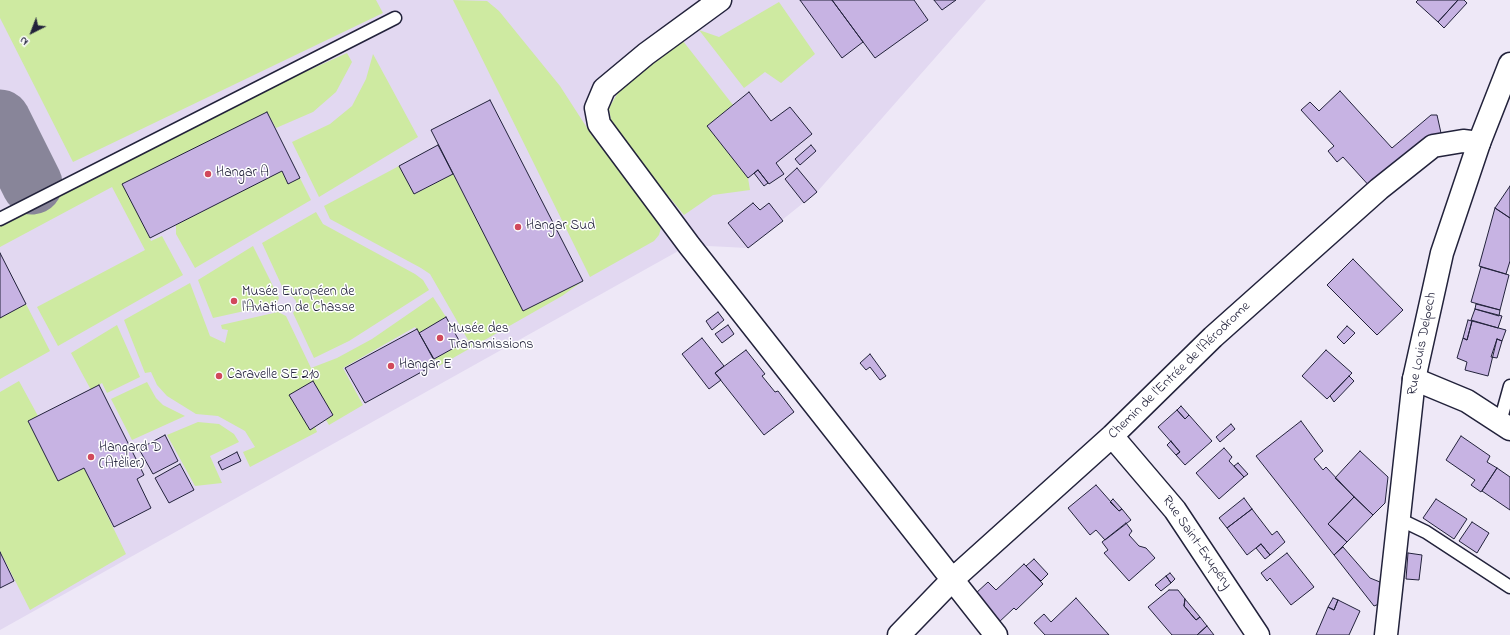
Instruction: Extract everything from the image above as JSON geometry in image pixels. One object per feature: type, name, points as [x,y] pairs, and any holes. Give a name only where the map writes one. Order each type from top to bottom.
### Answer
[{"type":"street","points":[[720,0],[646,54],[604,89],[596,108],[599,124],[689,245],[996,635]]},
{"type":"street","name":"Rue Louis Delpech","points":[[1386,635],[1414,378],[1442,253],[1479,143],[1510,64]]},
{"type":"street","name":"Chemin de l'Entrée de l'Aérodrome","points":[[899,635],[953,579],[1112,436],[1208,342],[1390,180],[1433,146],[1463,141],[1479,143]]},
{"type":"street","points":[[1414,378],[1467,401],[1505,425]]},
{"type":"street","name":"Rue Saint-Exupéry","points":[[1112,436],[1175,510],[1258,635]]},
{"type":"lane","points":[[0,219],[395,18]]},
{"type":"lane","points":[[1505,425],[1510,386]]},
{"type":"lane","points":[[1399,519],[1426,532],[1510,587]]},
{"type":"shaded area","points":[[0,0],[986,0],[817,192],[747,248],[689,245],[0,630]]},
{"type":"green space","points":[[0,0],[376,0],[383,13],[73,162],[0,18]]},
{"type":"green space","points":[[453,0],[487,1],[499,11],[560,86],[591,134],[662,224],[659,235],[654,241],[590,277]]},
{"type":"green space","points":[[779,2],[815,54],[781,83],[765,72],[744,88],[699,30],[719,37]]},
{"type":"green space","points":[[683,41],[733,105],[707,126],[748,178],[750,190],[713,195],[684,215],[612,127],[609,108],[620,89],[640,70]]},
{"type":"green space","points":[[347,53],[352,62],[336,92],[313,112],[276,128],[267,112],[123,184],[151,241],[162,236],[183,275],[58,346],[37,307],[145,250],[112,187],[0,247],[0,226],[289,79]]},
{"type":"green space","points":[[373,54],[418,137],[319,197],[292,142],[330,124],[352,106],[366,79]]},
{"type":"green space","points":[[399,166],[415,194],[453,174],[523,311],[583,281],[562,296],[439,366],[435,359],[468,340],[430,274],[330,219],[324,206]]},
{"type":"green space","points":[[282,171],[288,184],[300,178],[311,200],[195,268],[176,234],[176,225]]},
{"type":"green space","points":[[316,212],[323,224],[415,274],[423,280],[429,290],[349,341],[314,358],[293,313],[297,308],[296,301],[292,296],[286,295],[262,243]]},
{"type":"green space","points":[[253,246],[279,298],[276,304],[213,318],[198,280]]},
{"type":"green space","points":[[190,283],[210,336],[225,343],[228,330],[222,329],[221,325],[278,312],[286,316],[311,368],[337,358],[372,339],[433,297],[446,317],[419,333],[415,327],[343,368],[363,405],[329,425],[326,420],[333,415],[313,381],[315,427],[317,432],[250,467],[243,452],[255,447],[245,431],[218,416],[196,414],[167,396],[157,385],[151,372],[145,373],[124,320]]},
{"type":"green space","points":[[26,304],[50,351],[0,379],[0,318]]},
{"type":"green space","points":[[117,325],[140,377],[107,393],[102,383],[91,390],[71,353]]},
{"type":"green space","points":[[19,381],[38,416],[28,421],[58,481],[84,468],[126,554],[30,610],[0,551],[0,392]]},
{"type":"green space","points":[[147,382],[156,398],[163,405],[185,416],[132,440],[111,399]]},
{"type":"green space","points":[[198,422],[219,424],[234,434],[239,442],[210,456],[222,483],[195,486],[167,435]]},
{"type":"building","points":[[800,0],[832,0],[863,42],[842,58]]},
{"type":"building","points":[[832,0],[914,0],[928,20],[875,58]]},
{"type":"building","points":[[934,0],[956,0],[942,10]]},
{"type":"building","points":[[1418,0],[1458,0],[1438,22],[1416,2]]},
{"type":"building","points":[[1458,0],[1464,0],[1467,3],[1444,28],[1438,22]]},
{"type":"building","points":[[1340,91],[1392,148],[1431,115],[1437,115],[1441,133],[1372,189],[1343,157],[1337,162],[1328,151],[1334,146],[1301,110],[1310,102],[1319,111]]},
{"type":"building","points":[[749,92],[771,121],[790,107],[812,134],[776,163],[784,174],[769,184],[758,170],[748,178],[707,126]]},
{"type":"building","name":"Hangar Sud","points":[[490,100],[583,281],[523,311],[431,130]]},
{"type":"building","name":"Hangar A","points":[[267,112],[300,178],[288,184],[282,171],[150,238],[122,184]]},
{"type":"building","points":[[438,145],[453,174],[414,194],[399,166]]},
{"type":"building","points":[[811,145],[816,151],[800,165],[795,159]]},
{"type":"building","points":[[797,168],[817,192],[804,203],[785,179]]},
{"type":"building","points":[[758,170],[768,183],[764,186],[754,173]]},
{"type":"building","points":[[1510,186],[1510,218],[1495,208]]},
{"type":"building","points":[[753,203],[760,210],[769,203],[783,221],[748,248],[728,223]]},
{"type":"building","points":[[1495,208],[1510,218],[1510,261],[1506,274],[1479,266]]},
{"type":"building","points":[[0,253],[26,304],[0,318]]},
{"type":"building","points":[[1353,259],[1403,310],[1377,335],[1327,285]]},
{"type":"building","points":[[1481,267],[1509,275],[1500,310],[1471,302]]},
{"type":"building","points":[[1476,304],[1500,310],[1499,316],[1475,309]]},
{"type":"building","points":[[1475,309],[1502,316],[1498,328],[1471,320]]},
{"type":"building","points":[[718,312],[724,320],[712,330],[706,321]]},
{"type":"building","name":"Musée des Transmissions","points":[[446,317],[461,344],[434,359],[419,333]]},
{"type":"building","points":[[1468,320],[1472,321],[1467,340],[1463,338]]},
{"type":"building","points":[[1472,321],[1506,330],[1502,341],[1497,339],[1488,376],[1465,370],[1467,362],[1457,358],[1463,338],[1467,340]]},
{"type":"building","points":[[728,325],[734,334],[722,343],[715,334]]},
{"type":"building","points":[[1347,326],[1355,333],[1344,344],[1337,337]]},
{"type":"building","name":"Hangar E","points":[[417,329],[436,364],[365,403],[345,368]]},
{"type":"building","points":[[702,338],[724,366],[715,373],[721,380],[709,389],[682,354]]},
{"type":"building","points":[[1497,339],[1502,341],[1497,358],[1491,357]]},
{"type":"building","points":[[746,350],[765,374],[762,376],[775,392],[778,391],[794,412],[764,435],[715,373]]},
{"type":"building","points":[[1326,350],[1352,373],[1327,399],[1302,376]]},
{"type":"building","points":[[870,354],[886,376],[880,380],[870,367],[866,370],[860,363]]},
{"type":"building","points":[[1349,376],[1354,381],[1334,402],[1330,396]]},
{"type":"building","points":[[313,381],[333,415],[310,430],[289,395]]},
{"type":"building","name":"Hangard D (Atelier)","points":[[99,385],[144,475],[137,479],[151,508],[114,527],[84,468],[58,481],[28,421]]},
{"type":"building","points":[[1181,406],[1189,415],[1185,419],[1177,410]]},
{"type":"building","points":[[1177,410],[1185,419],[1189,415],[1212,441],[1185,465],[1176,455],[1180,452],[1158,427]]},
{"type":"building","points":[[1301,421],[1323,451],[1314,459],[1323,470],[1326,467],[1354,497],[1328,524],[1347,542],[1334,555],[1256,456]]},
{"type":"building","points":[[1231,424],[1235,429],[1220,442],[1216,437]]},
{"type":"building","points":[[165,435],[178,461],[153,474],[139,449]]},
{"type":"building","points":[[1461,436],[1490,456],[1487,462],[1497,468],[1481,492],[1471,485],[1475,480],[1446,460]]},
{"type":"building","points":[[1171,441],[1180,452],[1176,455],[1167,445]]},
{"type":"building","points":[[1224,448],[1232,457],[1229,461],[1244,477],[1219,499],[1196,473]]},
{"type":"building","points":[[1360,451],[1388,477],[1385,503],[1373,515],[1335,478]]},
{"type":"building","points":[[237,452],[241,461],[222,470],[218,462]]},
{"type":"building","points":[[1238,463],[1248,474],[1244,477],[1234,466]]},
{"type":"building","points":[[180,464],[194,490],[169,503],[155,478]]},
{"type":"building","points":[[1497,468],[1510,477],[1510,510],[1482,491]]},
{"type":"building","points":[[1096,485],[1119,511],[1122,509],[1131,520],[1105,540],[1096,530],[1090,535],[1068,508]]},
{"type":"building","points":[[1354,497],[1373,515],[1347,542],[1328,524]]},
{"type":"building","points":[[1244,498],[1252,509],[1227,528],[1219,518]]},
{"type":"building","points":[[1113,499],[1122,509],[1119,511],[1110,502]]},
{"type":"building","points":[[1436,499],[1467,519],[1454,539],[1423,518]]},
{"type":"building","points":[[1252,509],[1272,535],[1277,531],[1285,542],[1270,555],[1261,544],[1247,555],[1227,528]]},
{"type":"building","points":[[1472,522],[1489,533],[1477,553],[1459,541]]},
{"type":"building","points":[[1126,523],[1132,531],[1129,535],[1139,546],[1146,548],[1155,558],[1129,581],[1104,553],[1108,550],[1102,542]]},
{"type":"building","points":[[1261,544],[1270,555],[1265,559],[1256,548]]},
{"type":"building","points":[[1343,547],[1370,578],[1380,582],[1379,604],[1374,606],[1334,555]]},
{"type":"building","points":[[0,552],[14,581],[0,588]]},
{"type":"building","points":[[1287,553],[1314,587],[1291,605],[1270,578],[1267,581],[1261,573]]},
{"type":"building","points":[[1408,553],[1422,555],[1419,580],[1406,579]]},
{"type":"building","points":[[1034,559],[1048,574],[1041,581],[1026,566]]},
{"type":"building","points":[[1024,564],[1043,584],[1016,610],[1014,608],[998,623],[975,594],[988,582],[996,590]]},
{"type":"building","points":[[1170,573],[1175,579],[1171,583],[1166,576]]},
{"type":"building","points":[[1166,576],[1171,583],[1161,591],[1155,585]]},
{"type":"building","points":[[1169,590],[1178,590],[1185,599],[1184,606],[1196,620],[1200,617],[1207,626],[1197,635],[1172,635],[1148,607]]},
{"type":"building","points":[[1076,598],[1109,635],[1045,635],[1034,623],[1044,614],[1051,622]]},
{"type":"building","points":[[1333,598],[1338,600],[1334,610],[1328,607]]},
{"type":"building","points":[[1185,599],[1200,617],[1196,620],[1184,606]]},
{"type":"building","points":[[1338,600],[1360,611],[1349,635],[1316,635],[1328,607],[1334,610]]},
{"type":"building","points":[[1207,626],[1214,635],[1197,635]]},
{"type":"taxiway","points":[[0,120],[32,184]]},
{"type":"place","name":"Hangar A","points":[[208,174]]},
{"type":"place","name":"Hangar Sud","points":[[518,227]]},
{"type":"place","name":"Musée Européen de l'Aviation de Chasse","points":[[234,301]]},
{"type":"place","name":"Musée des Transmissions","points":[[440,338]]},
{"type":"place","name":"Hangar E","points":[[391,366]]},
{"type":"place","name":"Caravelle SE 210","points":[[219,376]]},
{"type":"place","name":"Hangard D (Atelier)","points":[[91,457]]}]
